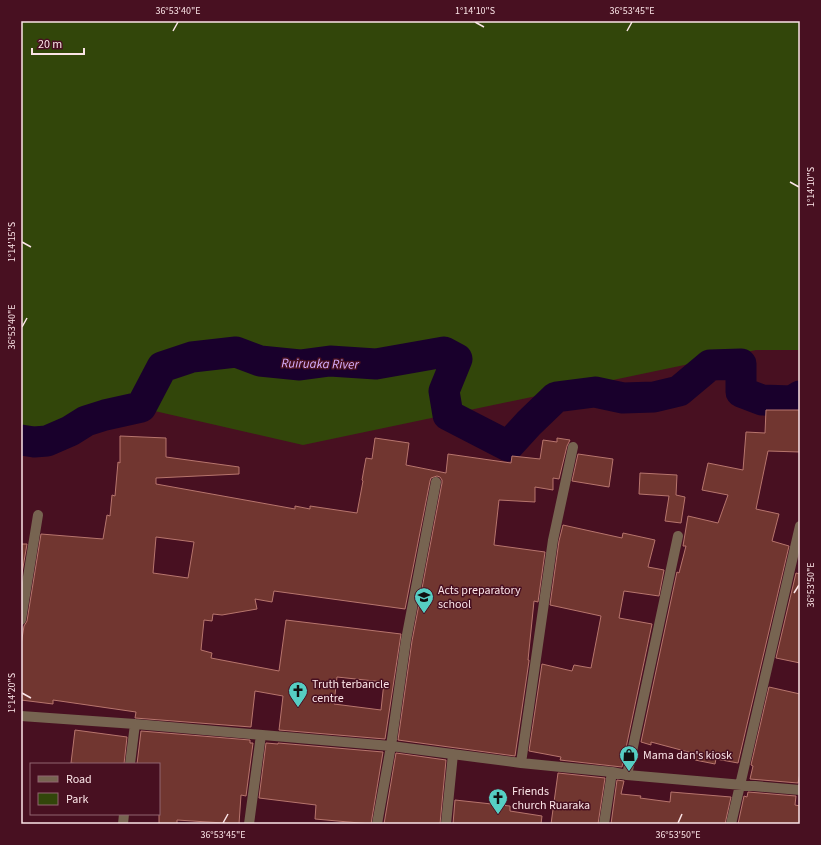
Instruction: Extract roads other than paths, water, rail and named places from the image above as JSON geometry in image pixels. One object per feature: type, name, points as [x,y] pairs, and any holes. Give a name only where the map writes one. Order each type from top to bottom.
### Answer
[{"type":"street","points":[[521,763],[553,540],[573,447]]},
{"type":"street","points":[[377,824],[391,746],[406,640],[436,482]]},
{"type":"street","points":[[21,620],[38,515]]},
{"type":"street","points":[[731,824],[800,526]]},
{"type":"street","points":[[627,775],[678,536]]},
{"type":"street","points":[[21,716],[135,724],[391,746],[627,775],[800,790]]},
{"type":"street","points":[[130,763],[135,724]]},
{"type":"street","points":[[249,824],[261,735]]},
{"type":"street","points":[[446,824],[453,754]]},
{"type":"street","points":[[604,824],[612,772]]},
{"type":"waterway","name":"Ruiruaka River","points":[[21,440],[34,442],[47,441],[70,431],[86,421],[141,407],[162,367],[192,357],[236,352],[260,361],[300,365],[330,361],[376,364],[444,352],[457,359],[444,391],[448,415],[508,446],[556,397],[595,392],[623,398],[654,397],[679,391],[710,365],[741,364],[741,392],[762,400],[792,401],[800,396]]},
{"type":"place","name":"Acts preparatory school","points":[[424,614]]},
{"type":"place","name":"Truth terbancle centre","points":[[298,708]]},
{"type":"place","name":"Mama dan's kiosk","points":[[629,772]]},
{"type":"place","name":"Friends church Ruaraka","points":[[498,815]]}]
